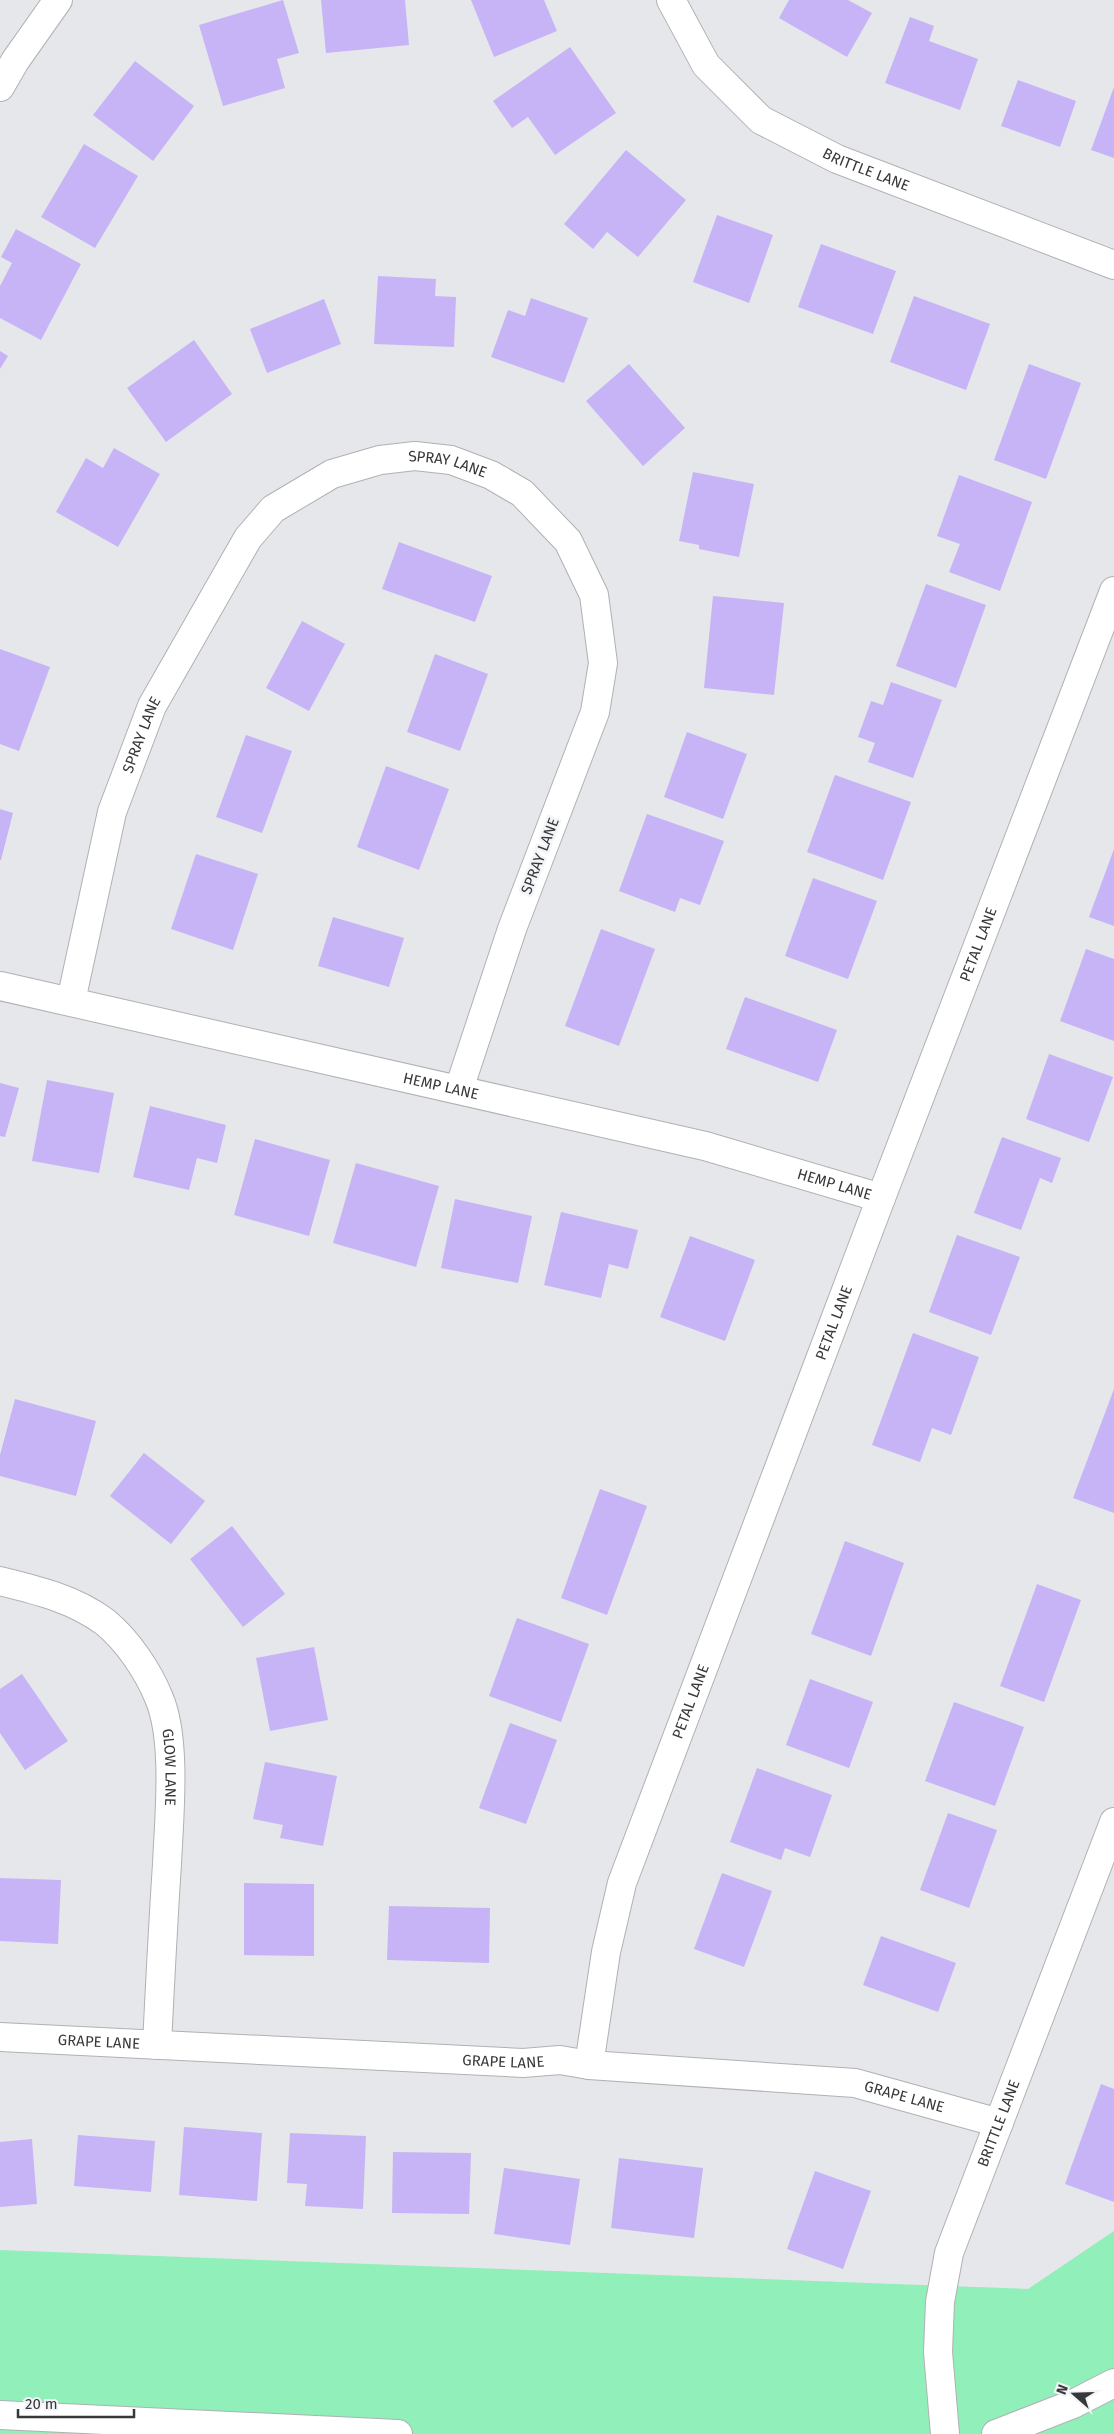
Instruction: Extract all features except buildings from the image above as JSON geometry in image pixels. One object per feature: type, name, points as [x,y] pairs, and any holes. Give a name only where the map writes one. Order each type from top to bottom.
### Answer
[{"type":"street","points":[[0,87],[15,61],[58,0]]},
{"type":"street","name":"BRITTLE LANE","points":[[672,0],[706,65],[761,120],[837,159],[1114,265]]},
{"type":"street","name":"SPRAY LANE","points":[[71,1002],[112,812],[152,706],[248,538],[273,509],[332,474],[380,460],[415,456],[451,460],[491,475],[522,493],[568,541],[594,596],[603,663],[595,712],[512,929],[459,1089]]},
{"type":"street","name":"PETAL LANE","points":[[589,2065],[606,1952],[622,1883],[881,1198],[1114,591]]},
{"type":"street","name":"HEMP LANE","points":[[0,986],[705,1146],[881,1198]]},
{"type":"street","name":"GLOW LANE","points":[[0,1581],[40,1591],[80,1606],[106,1623],[132,1649],[160,1699],[168,1734],[171,1788],[157,2045]]},
{"type":"street","name":"BRITTLE LANE","points":[[945,2434],[938,2352],[940,2302],[949,2253],[1114,1822]]},
{"type":"street","name":"GRAPE LANE","points":[[0,2037],[524,2063],[560,2060],[589,2065],[855,2082],[999,2123]]},
{"type":"street","points":[[996,2434],[1072,2404],[1114,2384]]},
{"type":"street","points":[[0,2415],[303,2432],[398,2434]]},
{"type":"green space","points":[[1114,2231],[1114,2434],[0,2434],[0,2250],[1028,2289]]}]
